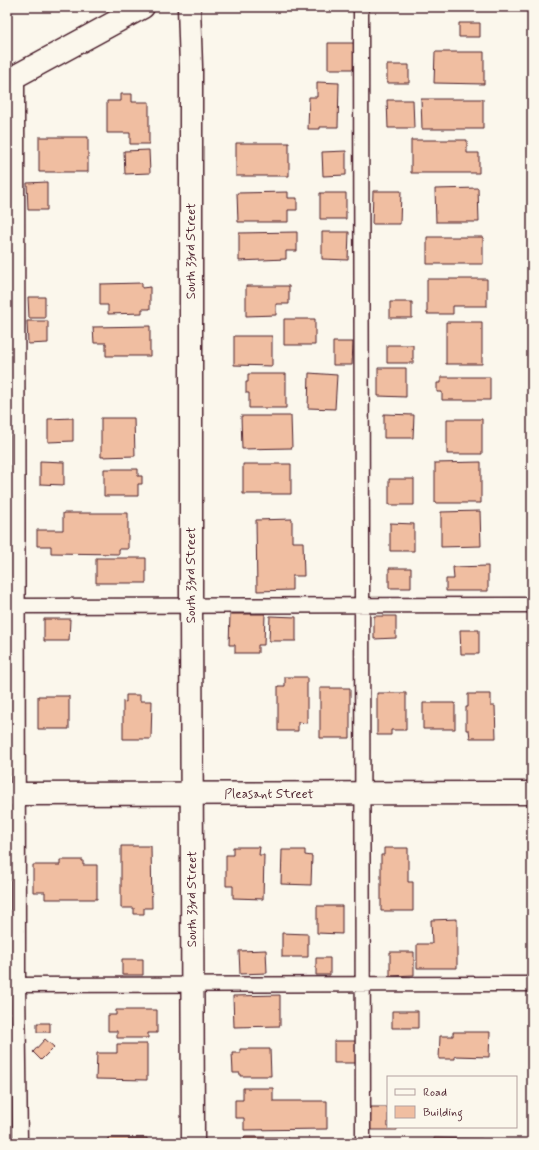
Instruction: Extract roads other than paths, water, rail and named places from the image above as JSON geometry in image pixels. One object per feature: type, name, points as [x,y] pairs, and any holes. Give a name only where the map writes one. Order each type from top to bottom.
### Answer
[{"type":"street","points":[[12,78],[142,7]]},
{"type":"street","name":"South 33rd Street","points":[[189,7],[191,67],[193,1143]]},
{"type":"street","name":"Pleasant Street","points":[[12,794],[532,793]]},
{"type":"lane","points":[[361,7],[363,1143]]},
{"type":"lane","points":[[12,78],[13,985],[20,1143]]},
{"type":"lane","points":[[12,606],[532,605]]},
{"type":"lane","points":[[13,985],[532,984]]}]
